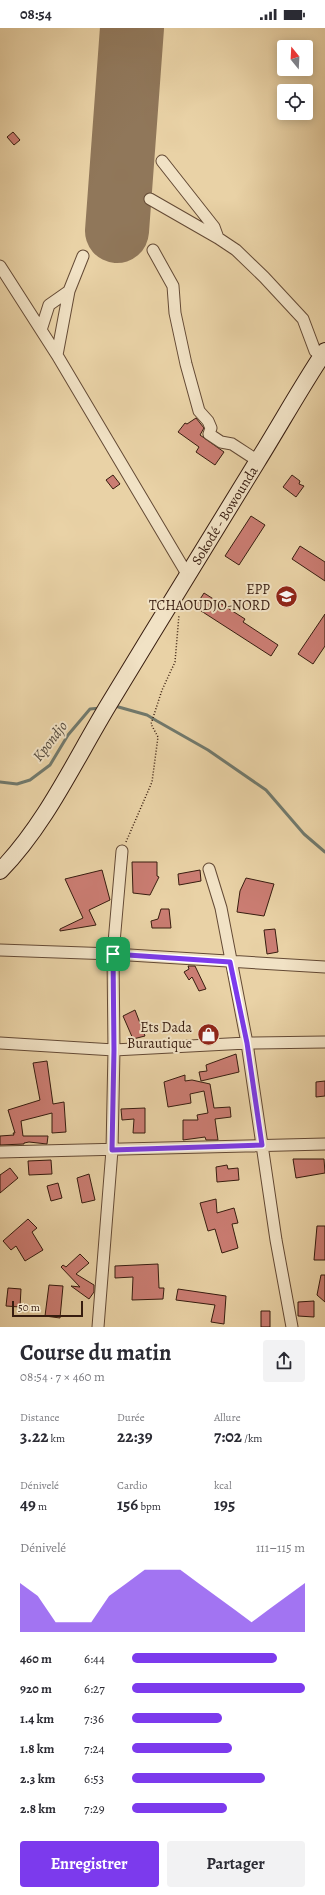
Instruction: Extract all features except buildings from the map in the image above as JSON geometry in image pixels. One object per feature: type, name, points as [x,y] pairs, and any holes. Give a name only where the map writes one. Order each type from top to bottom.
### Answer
[{"type":"main road","name":"Sokodé - Bowounda","points":[[0,872],[26,840],[50,805],[84,744],[258,460],[295,396],[323,354]]},
{"type":"street","points":[[162,162],[214,228],[218,238]]},
{"type":"street","points":[[150,199],[236,250],[303,319],[315,351],[323,354]]},
{"type":"street","points":[[153,250],[173,286],[175,313],[186,364],[199,411],[208,421],[210,428],[209,434],[222,442],[232,444],[258,460]]},
{"type":"street","points":[[57,355],[69,291],[82,256]]},
{"type":"street","points":[[0,266],[57,355],[187,574]]},
{"type":"street","points":[[41,330],[49,305],[69,291]]},
{"type":"street","points":[[98,1327],[112,1150],[114,1050],[113,954],[122,851]]},
{"type":"street","points":[[209,869],[221,908],[230,962],[247,1043],[292,1327]]},
{"type":"street","points":[[0,950],[113,954],[325,967]]},
{"type":"street","points":[[0,1043],[114,1050],[247,1043],[325,1042]]},
{"type":"street","points":[[0,1152],[325,1144]]},
{"type":"path","points":[[122,851],[152,782],[158,737],[150,724],[162,690],[175,662],[179,610]]},
{"type":"waterway","points":[[115,706],[147,715],[208,750],[266,790],[304,834],[325,852]]},
{"type":"waterway","name":"Kpondjo","points":[[0,782],[17,784],[30,780],[50,765],[68,735],[90,709],[101,708]]},
{"type":"runway","points":[[117,231],[132,28]]},
{"type":"place","name":"EPP TCHAOUDJO-NORD","points":[[286,597]]},
{"type":"place","name":"Ets Dada Burautique","points":[[208,1035]]},
{"type":"route","points":[[113,954],[230,962],[247,1043],[262,1145],[112,1150],[114,1050],[113,954]]}]
